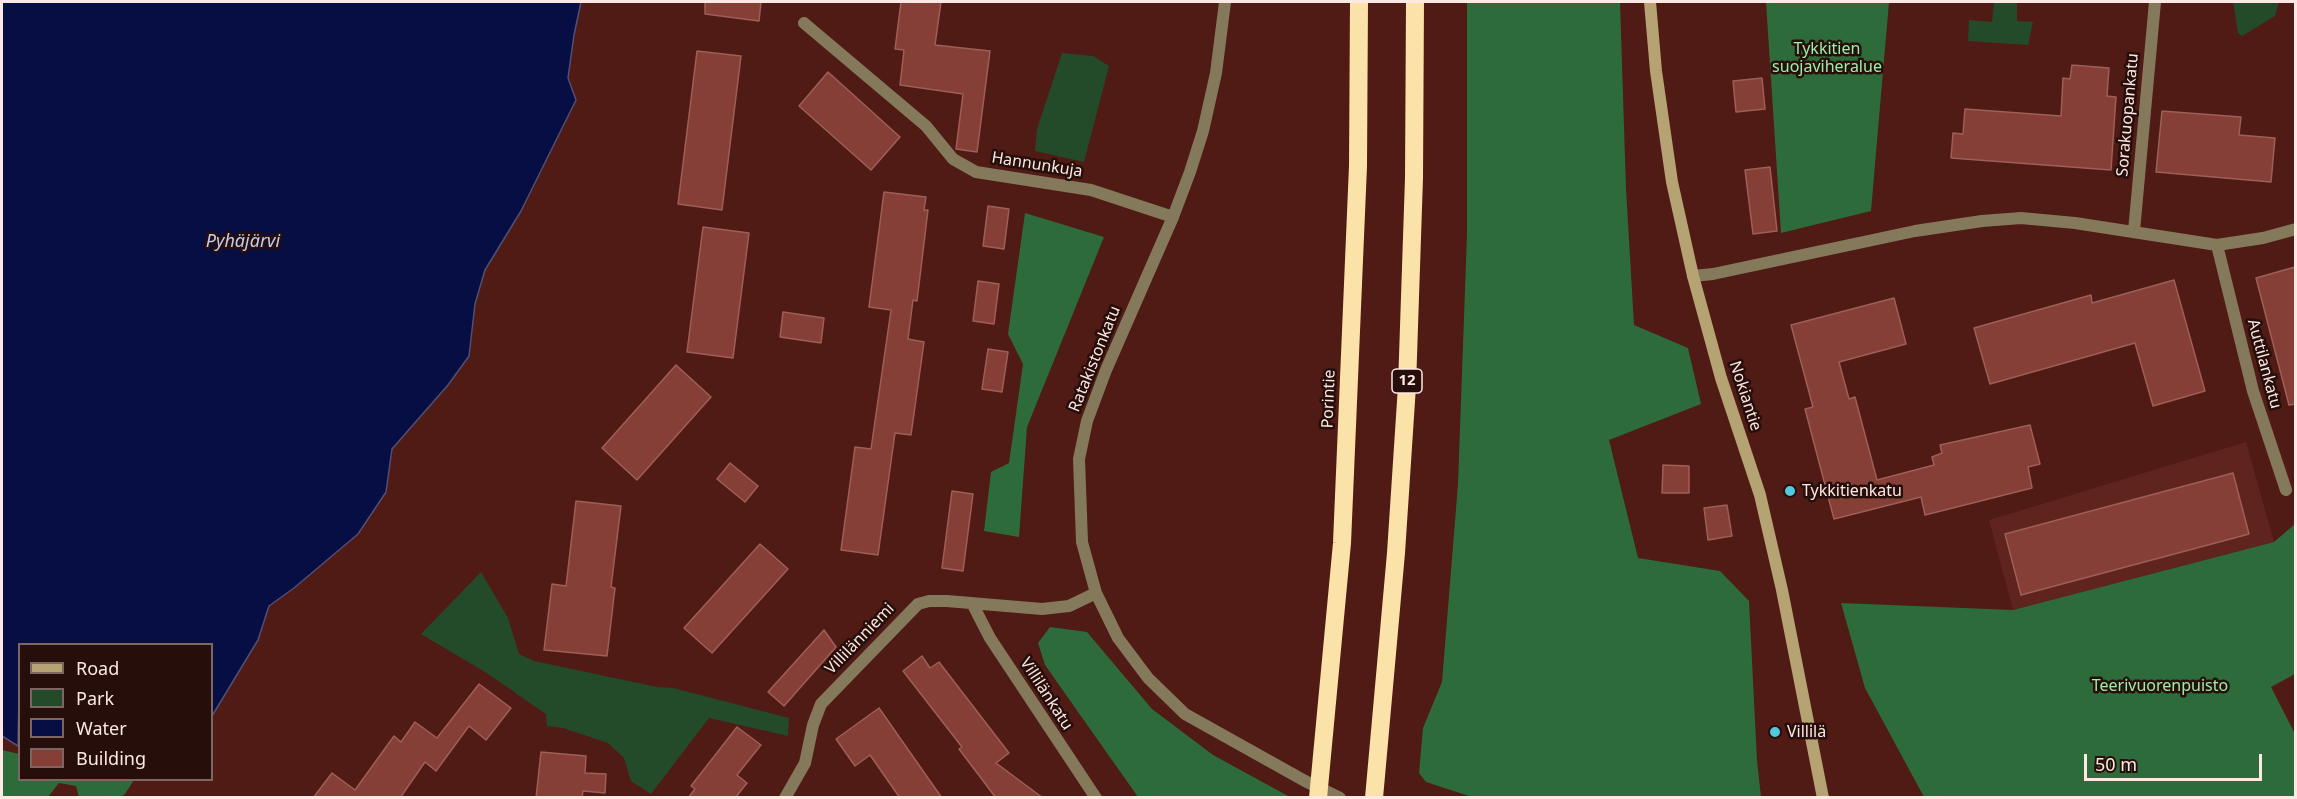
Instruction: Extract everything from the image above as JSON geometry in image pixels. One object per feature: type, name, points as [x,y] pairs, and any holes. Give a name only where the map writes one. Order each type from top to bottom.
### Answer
[{"type":"highway","name":"Porintie","points":[[1318,798],[1342,543],[1358,166],[1359,2]]},
{"type":"highway","name":"12","points":[[1374,798],[1396,553],[1407,386],[1414,178],[1415,2]]},
{"type":"main road","name":"Nokiantie","points":[[1650,2],[1656,71],[1672,182],[1693,276],[1721,378],[1760,495],[1782,590],[1822,798]]},
{"type":"street","name":"Ratakistonkatu","points":[[1225,2],[1216,73],[1203,131],[1173,217],[1106,370],[1087,421],[1079,459],[1082,542],[1096,593],[1118,638],[1148,678],[1185,714],[1340,798]]},
{"type":"street","name":"Sorakuopankatu","points":[[2134,231],[2155,2]]},
{"type":"street","name":"Hannunkuja","points":[[804,23],[926,126],[953,159],[976,172],[1091,190],[1173,217]]},
{"type":"street","points":[[1693,276],[1713,274],[1916,231],[1982,221],[2022,219],[2074,223],[2217,245],[2263,238],[2295,228]]},
{"type":"street","name":"Auttilankatu","points":[[2217,245],[2253,391],[2286,490]]},
{"type":"street","name":"Villilänniemi","points":[[785,798],[805,762],[813,725],[821,704],[918,604],[929,601],[1042,609],[1069,606],[1096,593]]},
{"type":"street","name":"Villilänkatu","points":[[973,605],[990,639],[1096,798]]},
{"type":"shaded area","points":[[2246,442],[2274,542],[2013,610],[1989,520]]},
{"type":"green space","points":[[1467,2],[1620,2],[1626,189],[1634,325],[1688,348],[1701,404],[1609,440],[1638,558],[1720,571],[1749,601],[1761,797],[1472,797],[1426,782],[1419,773],[1423,728],[1442,682],[1458,484],[1467,234]]},
{"type":"green space","name":"Tykkitien suojaviheralue","points":[[1766,2],[1889,2],[1871,211],[1781,233]]},
{"type":"green space","points":[[1994,2],[2017,2],[2017,21],[2033,22],[2028,45],[1968,41],[1969,20],[1992,22]]},
{"type":"green space","points":[[2233,2],[2279,2],[2275,16],[2242,36],[2238,33]]},
{"type":"green space","points":[[1062,53],[1093,56],[1109,66],[1084,162],[1035,151],[1037,129]]},
{"type":"green space","points":[[1025,213],[1104,237],[1027,427],[1019,537],[984,531],[991,472],[1009,463],[1023,364],[1008,334]]},
{"type":"green space","name":"Teerivuorenpuisto","points":[[2295,524],[2295,674],[2271,687],[2295,734],[2295,797],[1924,797],[1865,688],[1841,603],[2013,610],[2274,542]]},
{"type":"green space","points":[[481,572],[508,618],[519,654],[534,661],[657,687],[673,688],[789,718],[788,736],[709,718],[651,794],[631,781],[624,758],[608,743],[563,728],[547,726],[546,714],[485,672],[421,634]]},
{"type":"green space","points":[[1050,627],[1087,632],[1152,709],[1213,755],[1290,797],[1138,797],[1045,665],[1038,643]]},
{"type":"green space","points":[[2,750],[18,754],[18,781],[133,781],[125,794],[120,797],[79,797],[76,786],[59,783],[48,797],[2,797]]},
{"type":"water","name":"Pyhäjärvi","points":[[2,2],[581,2],[568,78],[576,100],[521,211],[485,270],[475,304],[469,356],[448,385],[392,449],[386,492],[358,534],[269,606],[258,640],[213,714],[213,643],[18,643],[18,746],[2,736]]},
{"type":"building","points":[[705,2],[761,2],[759,21],[705,14]]},
{"type":"building","points":[[901,2],[941,2],[935,45],[990,51],[977,152],[956,149],[963,94],[900,85],[904,50],[895,49]]},
{"type":"building","points":[[697,51],[741,56],[722,210],[678,204]]},
{"type":"building","points":[[2072,65],[2109,68],[2107,96],[2116,97],[2111,170],[1951,158],[1953,133],[1963,134],[1965,109],[2061,116],[2063,78],[2070,79]]},
{"type":"building","points":[[828,72],[900,137],[871,170],[799,106]]},
{"type":"building","points":[[1762,78],[1765,109],[1736,112],[1733,81]]},
{"type":"building","points":[[2162,111],[2241,117],[2239,135],[2275,138],[2271,182],[2156,172]]},
{"type":"building","points":[[1770,167],[1777,231],[1753,234],[1745,170]]},
{"type":"building","points":[[884,192],[926,197],[924,210],[928,210],[917,301],[913,300],[908,339],[924,342],[911,435],[895,433],[878,555],[841,550],[855,447],[871,449],[891,310],[869,307]]},
{"type":"building","points":[[988,206],[1009,209],[1004,249],[983,246]]},
{"type":"building","points":[[703,227],[749,233],[733,358],[687,352]]},
{"type":"building","points":[[2295,267],[2295,404],[2289,405],[2256,278]]},
{"type":"building","points":[[2174,280],[2205,391],[2153,406],[2135,343],[1990,384],[1974,328],[2091,295],[2092,303]]},
{"type":"building","points":[[978,281],[999,284],[994,324],[973,321]]},
{"type":"building","points":[[1894,298],[1906,344],[1839,362],[1849,399],[1855,397],[1877,480],[1934,465],[1932,457],[1942,453],[1940,445],[2030,425],[2040,464],[2028,467],[2032,488],[1925,515],[1921,497],[1834,519],[1805,409],[1813,407],[1791,325]]},
{"type":"building","points":[[783,312],[824,318],[821,343],[780,337]]},
{"type":"building","points":[[988,349],[1008,352],[1002,392],[982,389]]},
{"type":"building","points":[[676,365],[711,397],[637,480],[602,448]]},
{"type":"building","points":[[730,463],[758,486],[745,502],[717,479]]},
{"type":"building","points":[[1663,465],[1689,466],[1689,493],[1662,493]]},
{"type":"building","points":[[2233,473],[2249,534],[2021,595],[2005,534]]},
{"type":"building","points":[[952,491],[973,494],[963,571],[942,568]]},
{"type":"building","points":[[576,501],[621,506],[611,587],[615,588],[607,656],[544,650],[552,584],[566,586]]},
{"type":"building","points":[[1727,505],[1732,536],[1708,540],[1704,508]]},
{"type":"building","points":[[760,544],[788,569],[712,653],[684,628]]},
{"type":"building","points":[[824,630],[836,647],[784,706],[768,692]]},
{"type":"building","points":[[922,656],[930,668],[939,662],[1009,753],[996,763],[1043,798],[996,798],[959,749],[962,747],[903,671]]},
{"type":"building","points":[[479,684],[511,708],[486,740],[469,726],[436,771],[425,762],[400,798],[313,798],[332,773],[355,790],[394,736],[401,742],[415,722],[437,738]]},
{"type":"building","points":[[879,708],[942,798],[900,798],[870,755],[855,766],[836,739]]},
{"type":"building","points":[[737,727],[761,745],[737,775],[747,783],[735,798],[688,798],[695,789],[691,786]]},
{"type":"building","points":[[541,752],[586,756],[585,773],[606,774],[605,793],[583,791],[582,798],[536,798]]},
{"type":"place","name":"Tykkitienkatu","points":[[1790,491]]},
{"type":"place","name":"Villilä","points":[[1775,732]]}]
